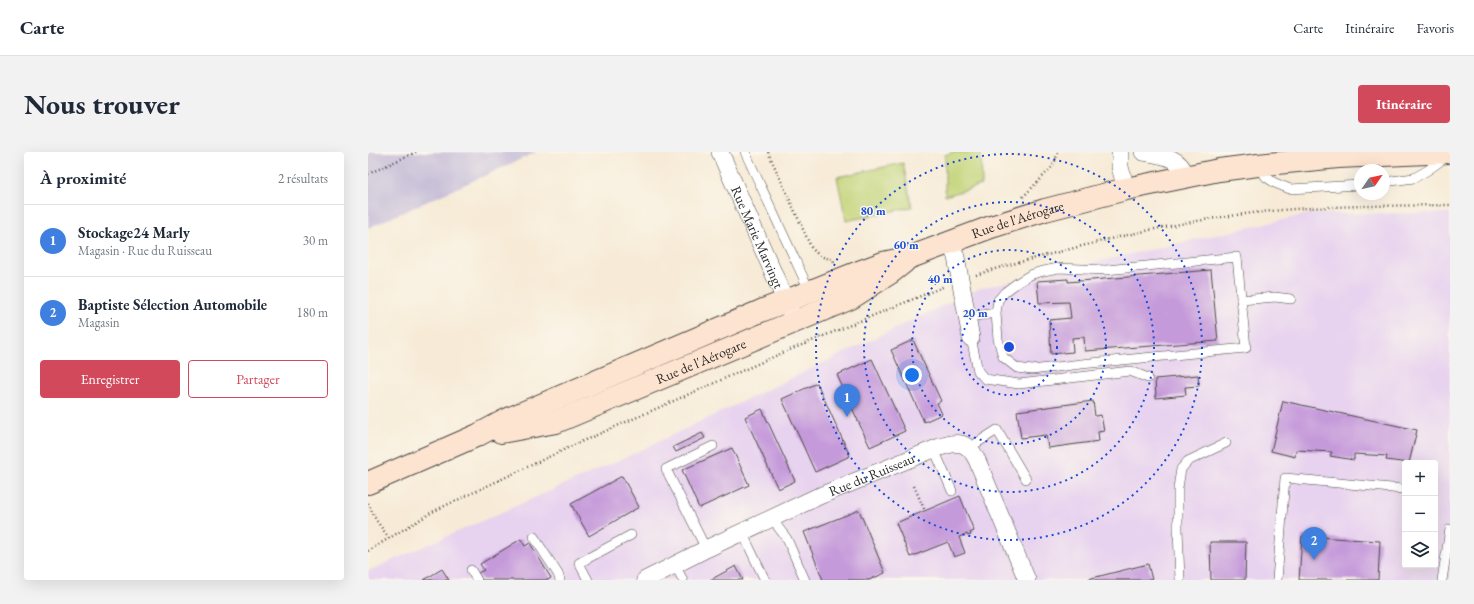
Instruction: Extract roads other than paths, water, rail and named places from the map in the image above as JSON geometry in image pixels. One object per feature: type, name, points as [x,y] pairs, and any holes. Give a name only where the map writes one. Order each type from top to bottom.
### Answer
[{"type":"main road","name":"Rue de l'Aérogare","points":[[478,435],[556,422],[795,321],[842,278],[883,263],[911,257],[1019,218],[1126,189],[1186,176],[1258,165],[1338,158],[1450,153]]},
{"type":"main road","name":"Rue de l'Aérogare","points":[[368,483],[478,435],[513,417],[786,301],[814,302],[860,293],[890,274],[911,257]]},
{"type":"street","name":"Rue Marie Marvingt","points":[[720,152],[795,321]]},
{"type":"street","points":[[1120,152],[1120,167],[1126,189]]},
{"type":"street","points":[[1143,152],[1168,156],[1178,162],[1184,169],[1186,176]]},
{"type":"street","points":[[950,242],[956,257],[971,338]]},
{"type":"street","name":"Rue du Ruisseau","points":[[645,580],[773,517],[848,484],[934,449],[958,443],[970,448]]},
{"type":"street","points":[[970,448],[978,460],[1026,580]]},
{"type":"lane","points":[[745,152],[814,302]]},
{"type":"lane","points":[[1390,181],[1414,178],[1428,170],[1450,153]]},
{"type":"lane","points":[[1258,165],[1266,177],[1275,183],[1290,189],[1354,185]]},
{"type":"lane","points":[[1237,257],[1246,348],[1032,370],[1017,368],[1003,358],[998,339],[996,313],[998,300],[1005,292],[1030,275],[1039,272],[1058,268],[1106,270],[1237,257]]},
{"type":"lane","points":[[1241,300],[1275,297],[1291,300]]},
{"type":"lane","points":[[968,316],[996,313]]},
{"type":"lane","points":[[971,338],[978,371],[985,379],[1019,384],[1130,371],[1148,378]]},
{"type":"lane","points":[[970,448],[997,430],[1026,479]]},
{"type":"lane","points":[[1180,580],[1178,495],[1181,469],[1188,461],[1226,443]]},
{"type":"lane","points":[[706,549],[666,469],[713,446]]},
{"type":"lane","points":[[934,449],[952,491]]},
{"type":"lane","points":[[1277,580],[1285,478],[1402,489]]},
{"type":"lane","points":[[773,517],[778,528],[786,539],[805,580]]},
{"type":"lane","points":[[1442,580],[1450,529]]},
{"type":"lane","points":[[742,532],[765,580]]},
{"type":"lane","points":[[588,580],[579,563],[631,536]]},
{"type":"lane","points":[[534,537],[558,574],[560,580]]},
{"type":"lane","points":[[675,565],[683,580]]},
{"type":"lane","points":[[471,570],[477,580]]},
{"type":"place","name":"Stockage24 Marly","points":[[847,417]]},
{"type":"place","name":"Baptiste Sélection Automobile","points":[[1314,560]]}]
